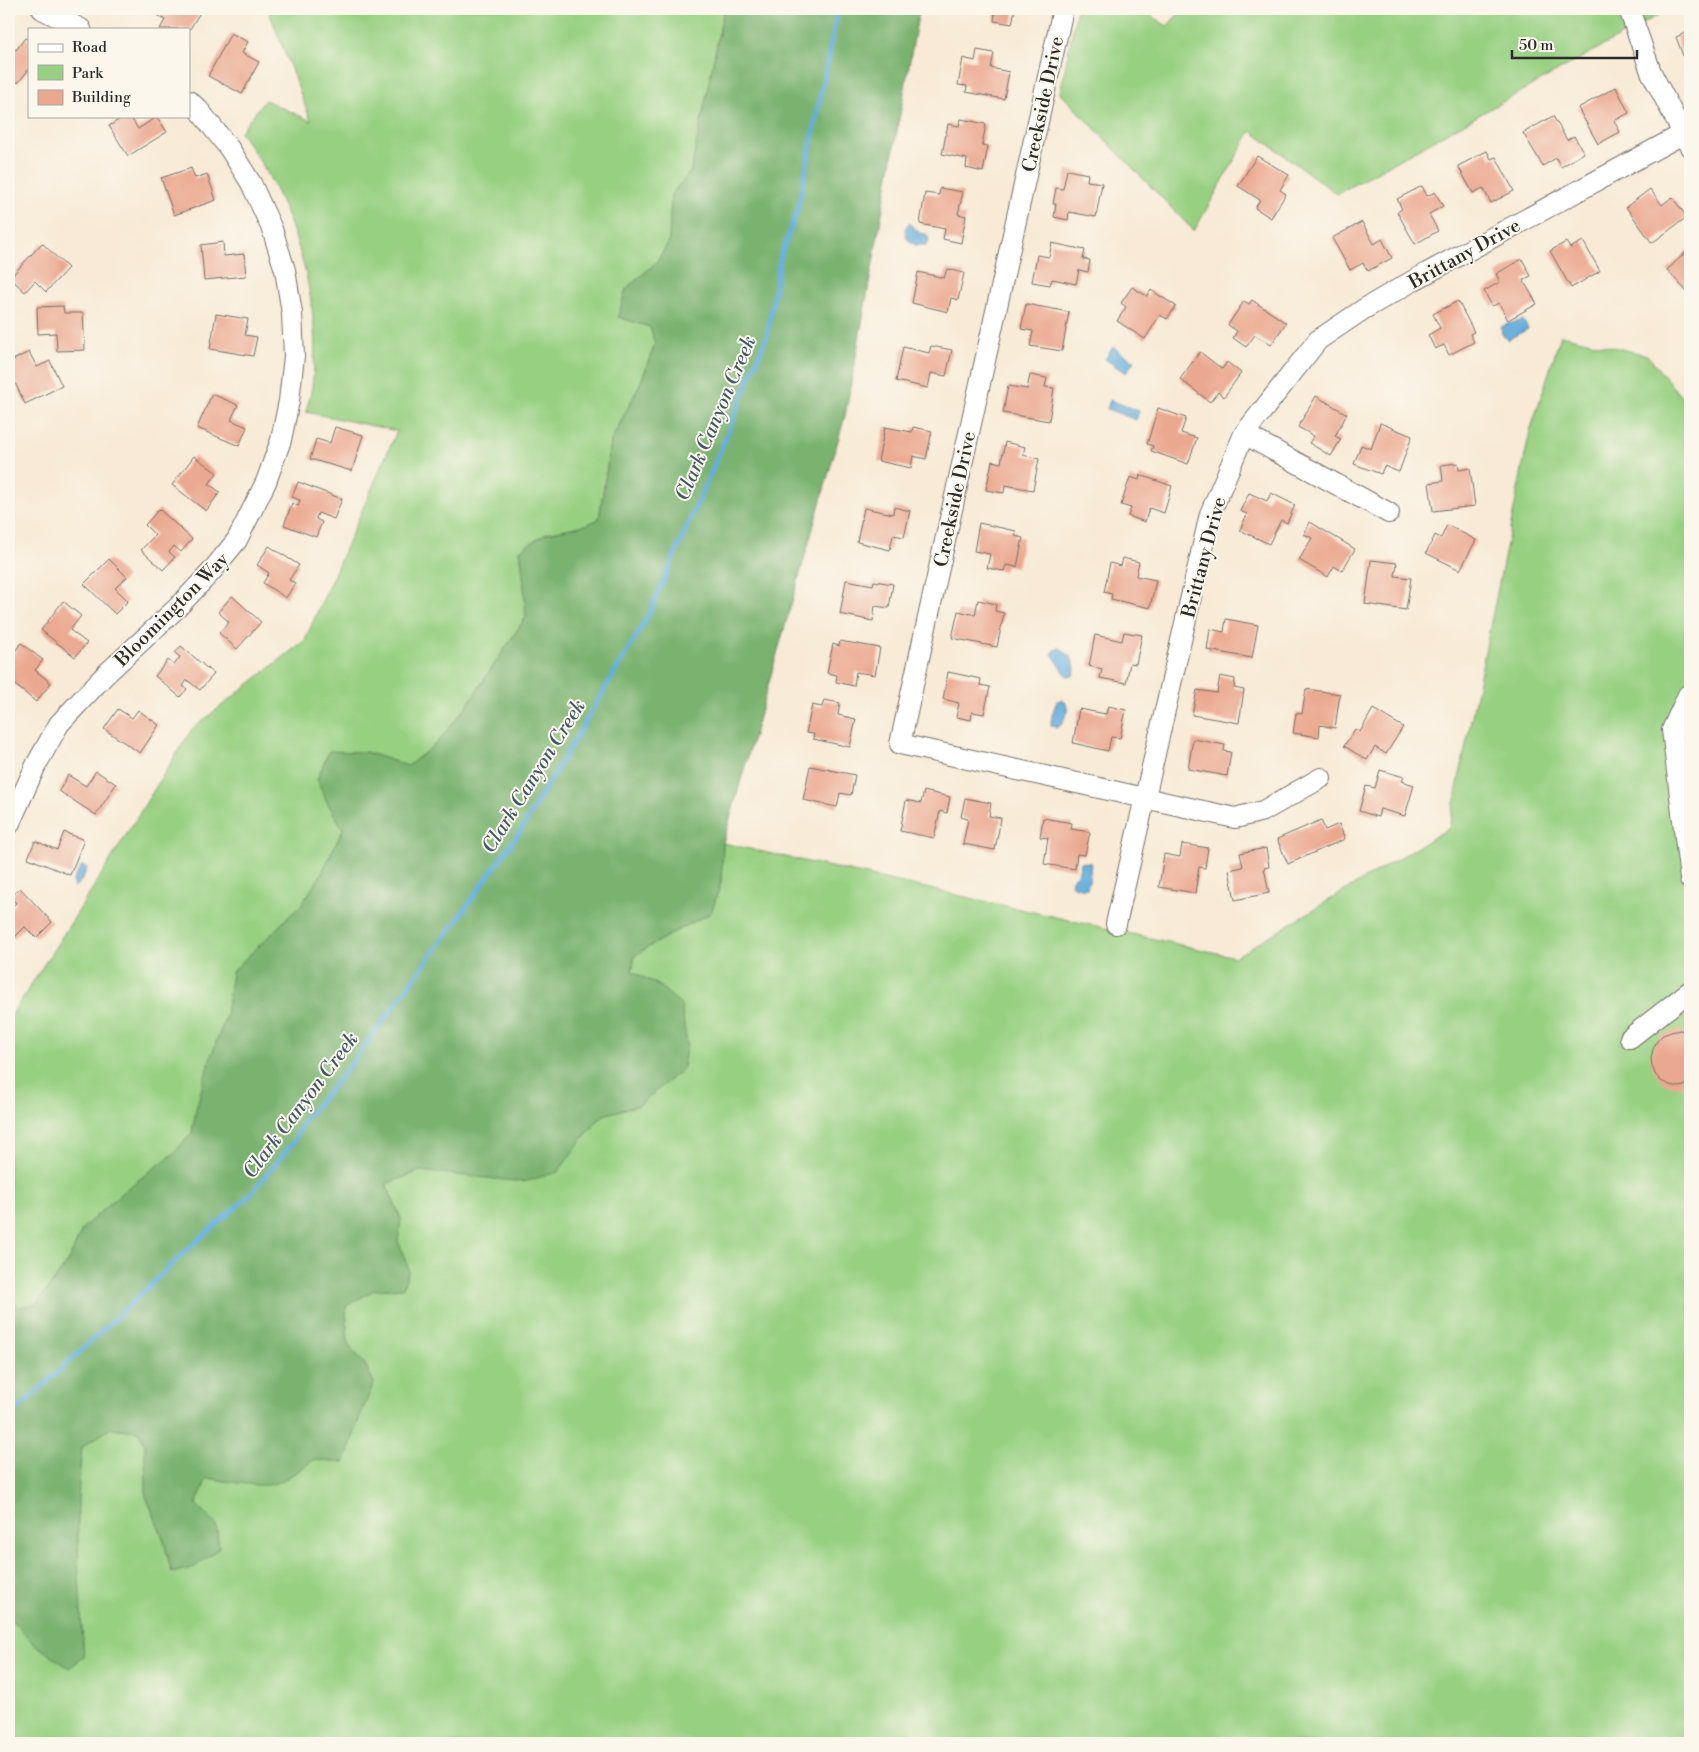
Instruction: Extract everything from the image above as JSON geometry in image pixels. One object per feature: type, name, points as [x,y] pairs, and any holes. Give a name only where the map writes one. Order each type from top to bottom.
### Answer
[{"type":"street","points":[[42,9],[79,28]]},
{"type":"street","name":"Creekside Drive","points":[[1063,9],[900,744],[1145,798]]},
{"type":"street","points":[[1629,9],[1651,72],[1688,137]]},
{"type":"street","name":"Bloomington Way","points":[[9,825],[36,765],[59,724],[105,675],[178,607],[211,572],[237,540],[266,482],[281,440],[289,401],[294,356],[292,313],[285,270],[272,229],[251,183],[229,148],[198,109],[190,102]]},
{"type":"street","name":"Brittany Drive","points":[[1116,924],[1210,514],[1244,434],[1318,340],[1364,309],[1416,279],[1688,137]]},
{"type":"street","points":[[1244,434],[1389,513]]},
{"type":"street","points":[[1690,694],[1672,730],[1690,879]]},
{"type":"street","points":[[1145,798],[1235,818],[1263,811],[1320,778]]},
{"type":"street","points":[[1630,1038],[1690,991]]},
{"type":"green space","points":[[268,9],[724,9],[691,171],[671,195],[669,242],[656,263],[626,289],[618,317],[650,327],[655,343],[641,382],[611,441],[599,519],[586,525],[547,533],[520,550],[526,617],[466,707],[437,743],[408,766],[366,752],[326,800],[343,829],[321,875],[301,905],[232,972],[226,1016],[209,1062],[192,1133],[172,1155],[124,1191],[83,1228],[68,1262],[36,1304],[19,1307],[9,1294],[9,1019],[192,729],[305,640],[397,431],[306,412],[313,382],[315,351],[314,324],[304,269],[297,242],[276,190],[240,132],[265,100],[311,121]]},
{"type":"green space","points":[[724,9],[921,9],[918,16],[845,416],[723,843],[721,882],[711,913],[635,955],[632,971],[661,987],[681,1005],[687,1045],[682,1070],[639,1105],[603,1115],[582,1139],[558,1172],[524,1182],[420,1171],[386,1184],[401,1219],[398,1241],[409,1270],[403,1288],[374,1290],[346,1306],[348,1344],[366,1366],[374,1383],[360,1416],[345,1462],[313,1460],[289,1477],[268,1485],[207,1478],[196,1504],[216,1524],[219,1548],[195,1567],[172,1573],[163,1538],[146,1496],[145,1444],[138,1431],[111,1428],[82,1447],[78,1526],[84,1657],[69,1668],[33,1643],[9,1617],[9,1294],[19,1307],[37,1304],[68,1262],[83,1228],[124,1191],[172,1155],[192,1133],[209,1062],[226,1016],[232,972],[301,905],[321,875],[343,829],[326,800],[317,779],[329,751],[366,752],[408,766],[437,743],[466,707],[526,617],[520,550],[547,533],[586,525],[599,519],[611,441],[641,382],[655,344],[650,327],[618,317],[626,289],[656,263],[669,242],[671,195],[691,171]]},
{"type":"green space","points":[[1077,9],[1141,9],[1167,26],[1183,9],[1669,9],[1337,194],[1251,131],[1194,231],[1060,93]]},
{"type":"green space","points":[[1561,335],[1647,355],[1690,408],[1690,1743],[9,1743],[9,1617],[33,1643],[84,1657],[78,1580],[77,1500],[82,1447],[111,1428],[138,1431],[145,1444],[146,1496],[163,1538],[172,1573],[216,1524],[196,1504],[207,1478],[238,1483],[295,1473],[313,1460],[360,1416],[374,1383],[366,1366],[348,1344],[346,1306],[374,1290],[403,1288],[409,1270],[398,1241],[401,1218],[386,1184],[420,1171],[466,1175],[582,1139],[603,1115],[639,1105],[661,987],[632,971],[635,955],[711,913],[721,882],[723,843],[1235,957],[1449,828],[1530,431]]},
{"type":"water","points":[[909,223],[921,234],[925,233],[928,236],[929,241],[926,245],[915,245],[907,239],[905,229]]},
{"type":"water","points":[[1523,320],[1528,329],[1507,340],[1502,334],[1501,327]]},
{"type":"water","points":[[1113,347],[1134,361],[1126,373],[1105,359]]},
{"type":"water","points":[[1110,400],[1139,411],[1136,420],[1107,409]]},
{"type":"water","points":[[1059,648],[1066,653],[1074,664],[1075,672],[1073,676],[1067,676],[1052,654],[1054,650]]},
{"type":"water","points":[[1061,700],[1066,703],[1068,711],[1061,725],[1056,728],[1051,725],[1053,713],[1057,701]]},
{"type":"water","points":[[1081,862],[1091,863],[1087,888],[1078,888],[1071,884],[1072,879],[1078,874]]},
{"type":"water","points":[[82,865],[87,868],[82,880],[74,887],[73,880]]},
{"type":"building","points":[[155,9],[202,9],[190,29],[161,28],[165,20],[153,12]]},
{"type":"building","points":[[981,9],[1015,9],[1012,24],[994,21],[995,12]]},
{"type":"building","points":[[1690,31],[1690,59],[1685,61],[1676,37]]},
{"type":"building","points":[[231,33],[248,42],[242,53],[259,62],[242,94],[208,76]]},
{"type":"building","points":[[25,38],[28,40],[28,70],[18,83],[9,75],[9,45],[16,50]]},
{"type":"building","points":[[977,50],[994,53],[991,68],[1009,72],[1004,99],[966,92],[967,86],[958,85],[963,58],[975,61]]},
{"type":"building","points":[[1616,87],[1629,113],[1614,121],[1620,132],[1598,144],[1578,108]]},
{"type":"building","points":[[1553,116],[1567,140],[1574,136],[1584,153],[1561,167],[1556,158],[1543,166],[1523,133]]},
{"type":"building","points":[[122,118],[131,118],[138,129],[158,118],[167,132],[128,156],[109,126]]},
{"type":"building","points":[[961,119],[986,124],[982,145],[988,146],[983,172],[966,168],[967,159],[942,154],[948,124],[959,126]]},
{"type":"building","points":[[1487,151],[1491,159],[1496,157],[1514,191],[1491,203],[1483,188],[1473,193],[1458,166]]},
{"type":"building","points":[[1257,156],[1289,175],[1280,190],[1286,194],[1271,218],[1255,208],[1260,200],[1238,186]]},
{"type":"building","points":[[191,168],[195,178],[207,174],[216,200],[174,215],[161,178]]},
{"type":"building","points":[[1067,170],[1088,174],[1087,181],[1102,183],[1096,217],[1069,212],[1068,220],[1054,217],[1056,204],[1053,204],[1056,188],[1063,189]]},
{"type":"building","points":[[1422,186],[1427,196],[1435,192],[1443,206],[1429,214],[1438,231],[1415,244],[1397,212],[1402,209],[1397,199]]},
{"type":"building","points":[[940,188],[963,192],[958,214],[966,216],[961,243],[943,239],[945,229],[920,224],[925,193],[939,195]]},
{"type":"building","points":[[1650,189],[1662,205],[1672,197],[1687,217],[1652,243],[1626,207]]},
{"type":"building","points":[[1362,222],[1374,244],[1382,239],[1392,258],[1368,271],[1363,263],[1350,270],[1332,238]]},
{"type":"building","points":[[1583,241],[1600,271],[1571,288],[1550,251],[1566,242],[1570,248]]},
{"type":"building","points":[[223,242],[224,256],[244,254],[246,276],[204,280],[201,245]]},
{"type":"building","points":[[42,243],[68,268],[46,292],[35,281],[25,292],[10,278]]},
{"type":"building","points":[[1052,243],[1085,250],[1083,259],[1090,260],[1088,272],[1079,270],[1076,284],[1052,279],[1050,285],[1032,282],[1037,255],[1049,257]]},
{"type":"building","points":[[1689,249],[1690,251],[1690,295],[1667,270]]},
{"type":"building","points":[[1522,259],[1531,276],[1523,280],[1537,304],[1508,320],[1499,303],[1492,306],[1484,291],[1500,282],[1496,274]]},
{"type":"building","points":[[947,269],[964,273],[958,300],[951,298],[948,312],[912,303],[918,272],[944,278]]},
{"type":"building","points":[[1132,287],[1147,296],[1151,290],[1176,306],[1167,319],[1160,315],[1145,339],[1117,321],[1126,307],[1121,303]]},
{"type":"building","points":[[1252,300],[1286,323],[1271,345],[1255,335],[1246,347],[1233,338],[1237,331],[1228,325],[1244,301],[1249,304]]},
{"type":"building","points":[[1458,301],[1474,332],[1470,334],[1474,342],[1449,355],[1444,345],[1435,349],[1428,335],[1440,328],[1433,314]]},
{"type":"building","points":[[1026,304],[1069,312],[1062,351],[1030,346],[1033,331],[1021,329]]},
{"type":"building","points":[[63,306],[64,313],[83,313],[85,350],[57,351],[56,333],[38,334],[37,307]]},
{"type":"building","points":[[216,314],[248,319],[245,335],[257,337],[253,356],[210,349]]},
{"type":"building","points":[[931,346],[952,350],[946,376],[931,373],[928,388],[896,381],[903,347],[929,353]]},
{"type":"building","points":[[29,352],[37,367],[50,361],[62,386],[25,404],[9,370],[9,362]]},
{"type":"building","points":[[1200,352],[1222,369],[1227,362],[1241,373],[1224,397],[1218,392],[1210,402],[1180,379]]},
{"type":"building","points":[[1030,375],[1047,378],[1045,387],[1054,388],[1049,421],[1003,413],[1008,386],[1027,389]]},
{"type":"building","points":[[212,394],[238,405],[231,420],[247,427],[239,446],[197,428]]},
{"type":"building","points":[[1316,396],[1347,414],[1335,436],[1341,439],[1331,456],[1309,443],[1314,436],[1298,427]]},
{"type":"building","points":[[1158,408],[1186,418],[1181,433],[1197,438],[1188,464],[1151,451],[1153,446],[1147,444]]},
{"type":"building","points":[[1380,423],[1412,436],[1399,472],[1384,466],[1381,474],[1354,464],[1361,445],[1371,449]]},
{"type":"building","points":[[335,427],[363,435],[352,471],[310,459],[316,439],[330,443]]},
{"type":"building","points":[[885,427],[912,432],[913,427],[932,431],[926,459],[913,456],[911,468],[878,461]]},
{"type":"building","points":[[1005,442],[1025,447],[1023,455],[1039,459],[1033,490],[1005,485],[1004,493],[986,490],[992,461],[1001,463]]},
{"type":"building","points":[[194,456],[217,473],[209,484],[220,492],[206,511],[172,485]]},
{"type":"building","points":[[1458,463],[1459,470],[1470,468],[1475,506],[1433,511],[1429,483],[1443,481],[1441,465]]},
{"type":"building","points":[[1140,475],[1172,486],[1164,513],[1149,508],[1145,522],[1128,516],[1131,508],[1121,505],[1130,477],[1139,480]]},
{"type":"building","points":[[298,482],[342,499],[334,519],[318,513],[316,519],[322,522],[316,537],[284,525],[292,503],[298,506],[300,500],[292,497]]},
{"type":"building","points":[[1249,493],[1267,501],[1271,493],[1295,505],[1287,523],[1281,520],[1269,544],[1240,530],[1247,514],[1240,511]]},
{"type":"building","points":[[894,507],[910,511],[904,537],[893,535],[890,550],[857,542],[864,508],[893,514]]},
{"type":"building","points":[[159,509],[192,539],[181,552],[174,546],[169,552],[175,557],[163,570],[141,550],[155,535],[145,525]]},
{"type":"building","points":[[1310,522],[1355,549],[1342,571],[1334,566],[1328,577],[1299,560],[1312,538],[1304,534]]},
{"type":"building","points":[[979,523],[1016,531],[1015,536],[1023,538],[1017,567],[1006,565],[1004,571],[987,568],[990,554],[974,551]]},
{"type":"building","points":[[1447,525],[1476,540],[1460,570],[1426,553],[1435,535],[1441,538]]},
{"type":"building","points":[[269,546],[299,565],[289,580],[295,583],[286,598],[263,583],[269,573],[257,565]]},
{"type":"building","points":[[1123,558],[1139,562],[1136,576],[1156,580],[1150,608],[1111,599],[1112,594],[1104,592],[1110,563],[1121,566]]},
{"type":"building","points":[[109,559],[127,577],[115,588],[128,601],[115,614],[84,584]]},
{"type":"building","points":[[1371,560],[1397,563],[1395,576],[1411,578],[1406,610],[1365,604]]},
{"type":"building","points":[[846,580],[873,585],[874,581],[893,584],[889,608],[875,606],[873,621],[840,614]]},
{"type":"building","points":[[232,596],[261,622],[237,649],[219,633],[229,622],[218,612]]},
{"type":"building","points":[[978,600],[996,604],[995,611],[1004,613],[997,647],[952,638],[958,611],[975,615]]},
{"type":"building","points":[[63,601],[81,616],[70,630],[87,643],[75,657],[41,630]]},
{"type":"building","points":[[1226,619],[1258,625],[1252,658],[1207,650],[1210,629],[1224,632]]},
{"type":"building","points":[[1124,632],[1142,635],[1136,664],[1130,663],[1126,683],[1100,678],[1102,669],[1089,666],[1095,635],[1122,641]]},
{"type":"building","points":[[840,641],[880,648],[875,675],[856,672],[854,686],[836,682],[837,675],[827,673],[833,644],[839,646]]},
{"type":"building","points":[[21,643],[43,660],[35,670],[51,683],[36,702],[9,680],[9,659]]},
{"type":"building","points":[[181,646],[214,674],[200,690],[187,680],[183,686],[187,689],[180,697],[155,676],[168,660],[174,665],[180,657],[175,653]]},
{"type":"building","points":[[948,672],[981,679],[980,685],[990,687],[984,714],[972,712],[971,720],[956,717],[959,703],[943,699]]},
{"type":"building","points":[[1220,676],[1235,679],[1234,688],[1244,690],[1239,723],[1192,715],[1197,690],[1217,693]]},
{"type":"building","points":[[1306,689],[1340,694],[1335,728],[1320,725],[1319,737],[1293,733],[1296,713],[1302,714]]},
{"type":"building","points":[[824,700],[840,703],[838,715],[856,719],[850,747],[813,739],[814,734],[806,733],[812,705],[822,707]]},
{"type":"building","points":[[1108,706],[1126,710],[1120,738],[1111,737],[1108,751],[1073,743],[1079,709],[1106,714]]},
{"type":"building","points":[[118,709],[132,718],[138,710],[159,725],[140,753],[104,729]]},
{"type":"building","points":[[1373,709],[1403,727],[1386,754],[1375,747],[1367,760],[1344,746],[1355,729],[1360,732]]},
{"type":"building","points":[[1193,739],[1225,745],[1224,751],[1231,752],[1227,776],[1188,769]]},
{"type":"building","points":[[810,766],[855,775],[851,795],[840,793],[837,807],[803,800]]},
{"type":"building","points":[[1380,770],[1404,777],[1402,781],[1414,785],[1405,816],[1380,809],[1378,817],[1359,811],[1366,786],[1375,788]]},
{"type":"building","points":[[96,771],[116,784],[96,815],[59,791],[68,775],[86,786]]},
{"type":"building","points":[[924,791],[950,797],[947,813],[940,811],[934,838],[900,831],[906,800],[921,803]]},
{"type":"building","points":[[965,798],[991,803],[989,816],[1001,818],[995,850],[963,844],[968,819],[961,817]]},
{"type":"building","points":[[1043,818],[1072,823],[1071,829],[1090,832],[1085,855],[1077,854],[1075,869],[1044,864],[1048,838],[1040,837]]},
{"type":"building","points":[[1321,820],[1325,830],[1339,824],[1345,839],[1288,864],[1277,839]]},
{"type":"building","points":[[64,832],[84,840],[70,875],[28,858],[35,841],[57,850]]},
{"type":"building","points":[[1182,844],[1208,848],[1205,868],[1199,867],[1195,893],[1159,887],[1164,854],[1180,857]]},
{"type":"building","points":[[1266,848],[1269,867],[1264,868],[1269,893],[1235,900],[1229,870],[1243,867],[1240,853]]},
{"type":"building","points":[[20,888],[52,922],[36,938],[25,927],[13,939],[9,934],[9,910],[16,903],[10,897]]},
{"type":"building","points":[[1680,1030],[1690,1033],[1690,1084],[1680,1087],[1661,1081],[1655,1074],[1651,1058],[1657,1041],[1663,1035]]},
{"type":"waterway","name":"Clark Canyon Creek","points":[[9,1417],[191,1246],[248,1197],[294,1142],[304,1120],[346,1071],[521,830],[647,618],[717,459],[767,335],[780,258],[798,208],[838,9]]}]
